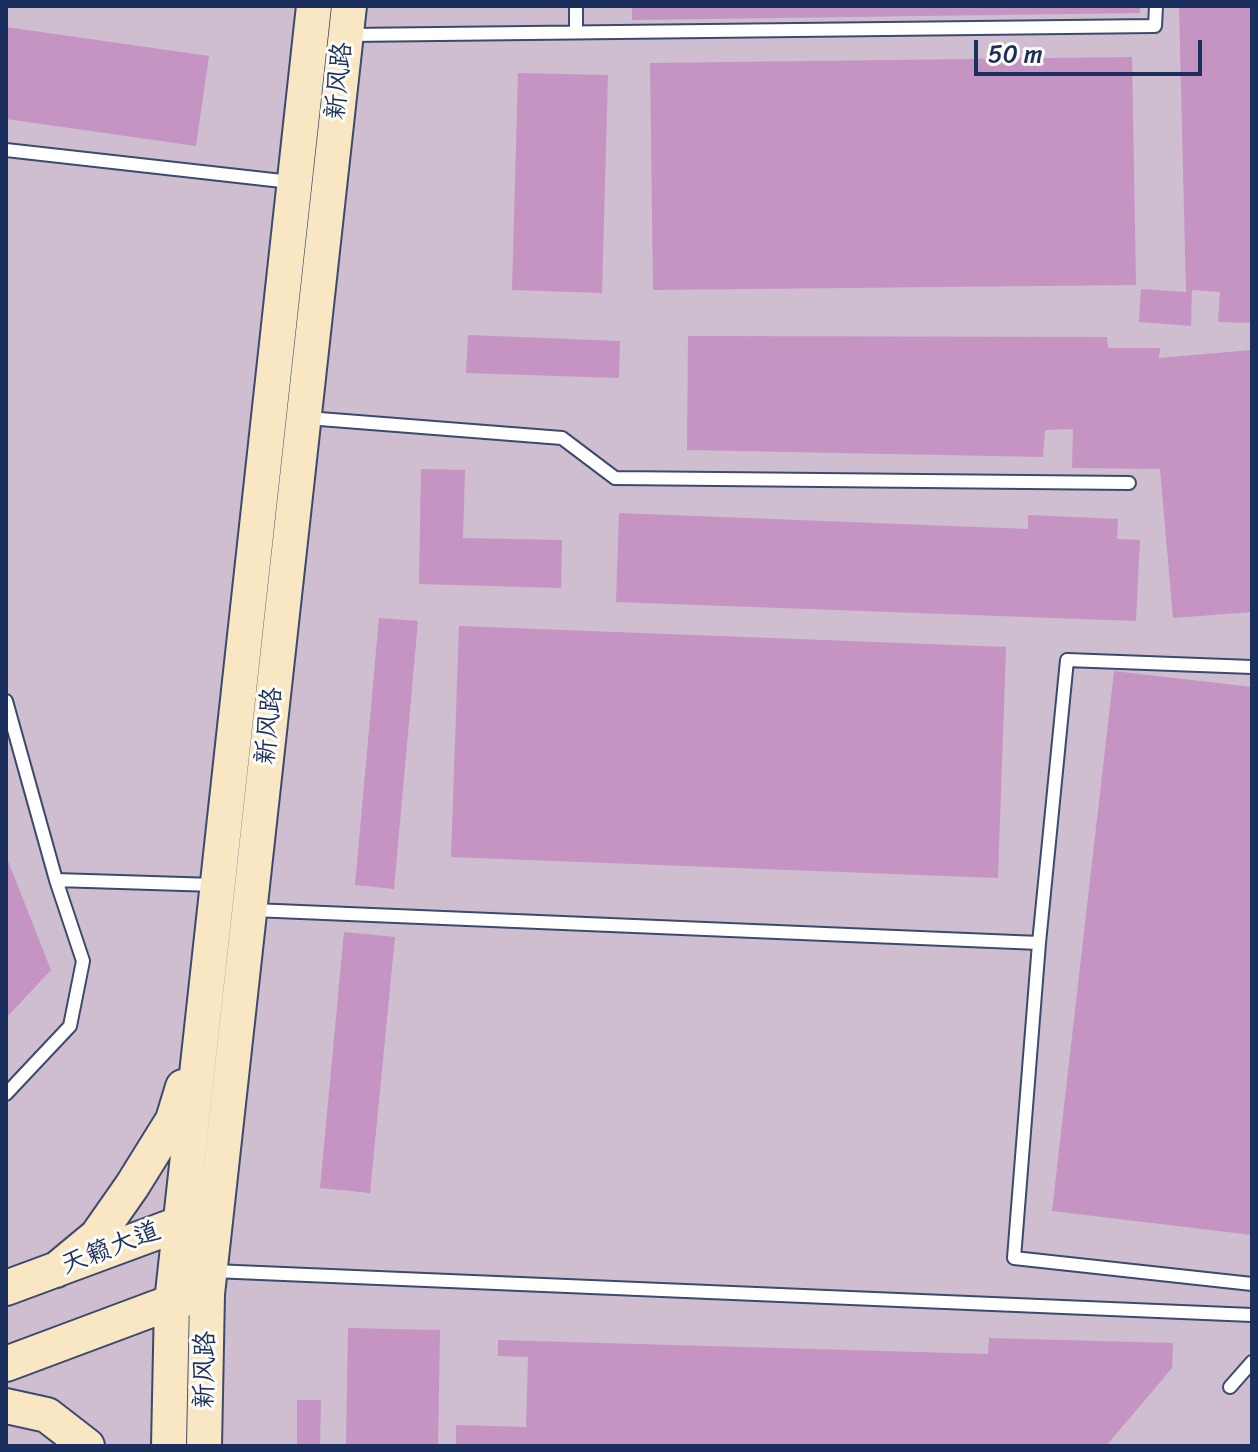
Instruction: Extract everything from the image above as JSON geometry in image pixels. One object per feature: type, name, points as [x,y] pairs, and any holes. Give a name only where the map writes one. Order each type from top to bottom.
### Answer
[{"type":"main road","name":"新风路","points":[[169,1446],[172,1302],[314,6]]},
{"type":"main road","name":"新风路","points":[[204,1446],[209,1283],[347,20]]},
{"type":"main road","points":[[56,1270],[97,1236],[173,1120],[204,1017]]},
{"type":"main road","name":"天籁大道","points":[[6,1288],[217,1210]]},
{"type":"main road","points":[[6,1364],[172,1302],[209,1283]]},
{"type":"main road","points":[[6,1406],[47,1415],[87,1446]]},
{"type":"lane","points":[[576,6],[576,32]]},
{"type":"lane","points":[[347,20],[576,32],[1155,26],[1156,6]]},
{"type":"lane","points":[[6,150],[295,182]]},
{"type":"lane","points":[[304,418],[562,438],[615,478],[1129,483]]},
{"type":"lane","points":[[1252,667],[1067,660],[1039,943],[1014,1258],[1252,1284]]},
{"type":"lane","points":[[6,701],[56,880],[83,961],[70,1026],[6,1094]]},
{"type":"lane","points":[[56,880],[218,885]]},
{"type":"lane","points":[[250,910],[1039,943]]},
{"type":"lane","points":[[209,1283],[1252,1315]]},
{"type":"lane","points":[[1230,1387],[1252,1362]]},
{"type":"shaded area","points":[[6,6],[1252,6],[1252,1446],[6,1446]]},
{"type":"building","points":[[632,6],[1140,6],[1140,13],[632,20]]},
{"type":"building","points":[[1179,6],[1252,6],[1252,323],[1218,322],[1220,292],[1192,290],[1191,326],[1139,322],[1141,289],[1186,292]]},
{"type":"building","points":[[6,27],[209,56],[196,146],[6,119]]},
{"type":"building","points":[[1132,57],[1136,285],[653,290],[650,63]]},
{"type":"building","points":[[518,73],[608,75],[602,293],[512,290]]},
{"type":"building","points":[[468,335],[620,341],[619,378],[466,373]]},
{"type":"building","points":[[688,336],[1107,337],[1108,348],[1160,348],[1159,358],[1252,350],[1252,612],[1173,618],[1160,469],[1072,468],[1073,429],[1045,430],[1043,457],[687,450]]},
{"type":"building","points":[[421,469],[465,470],[463,538],[562,540],[561,588],[419,584]]},
{"type":"building","points":[[619,513],[1028,529],[1028,515],[1118,519],[1117,539],[1140,540],[1136,621],[616,602]]},
{"type":"building","points":[[379,618],[418,621],[394,889],[355,885]]},
{"type":"building","points":[[459,626],[1006,647],[998,878],[451,857]]},
{"type":"building","points":[[1114,671],[1252,687],[1252,1235],[1052,1211]]},
{"type":"building","points":[[6,856],[51,970],[6,1018]]},
{"type":"building","points":[[344,932],[395,937],[370,1193],[320,1188]]},
{"type":"building","points":[[348,1328],[440,1330],[438,1446],[346,1446]]},
{"type":"building","points":[[989,1338],[1173,1343],[1172,1368],[1106,1446],[456,1446],[456,1425],[526,1427],[528,1357],[498,1356],[498,1340],[988,1354]]},
{"type":"building","points":[[297,1400],[321,1400],[320,1446],[297,1446]]}]
